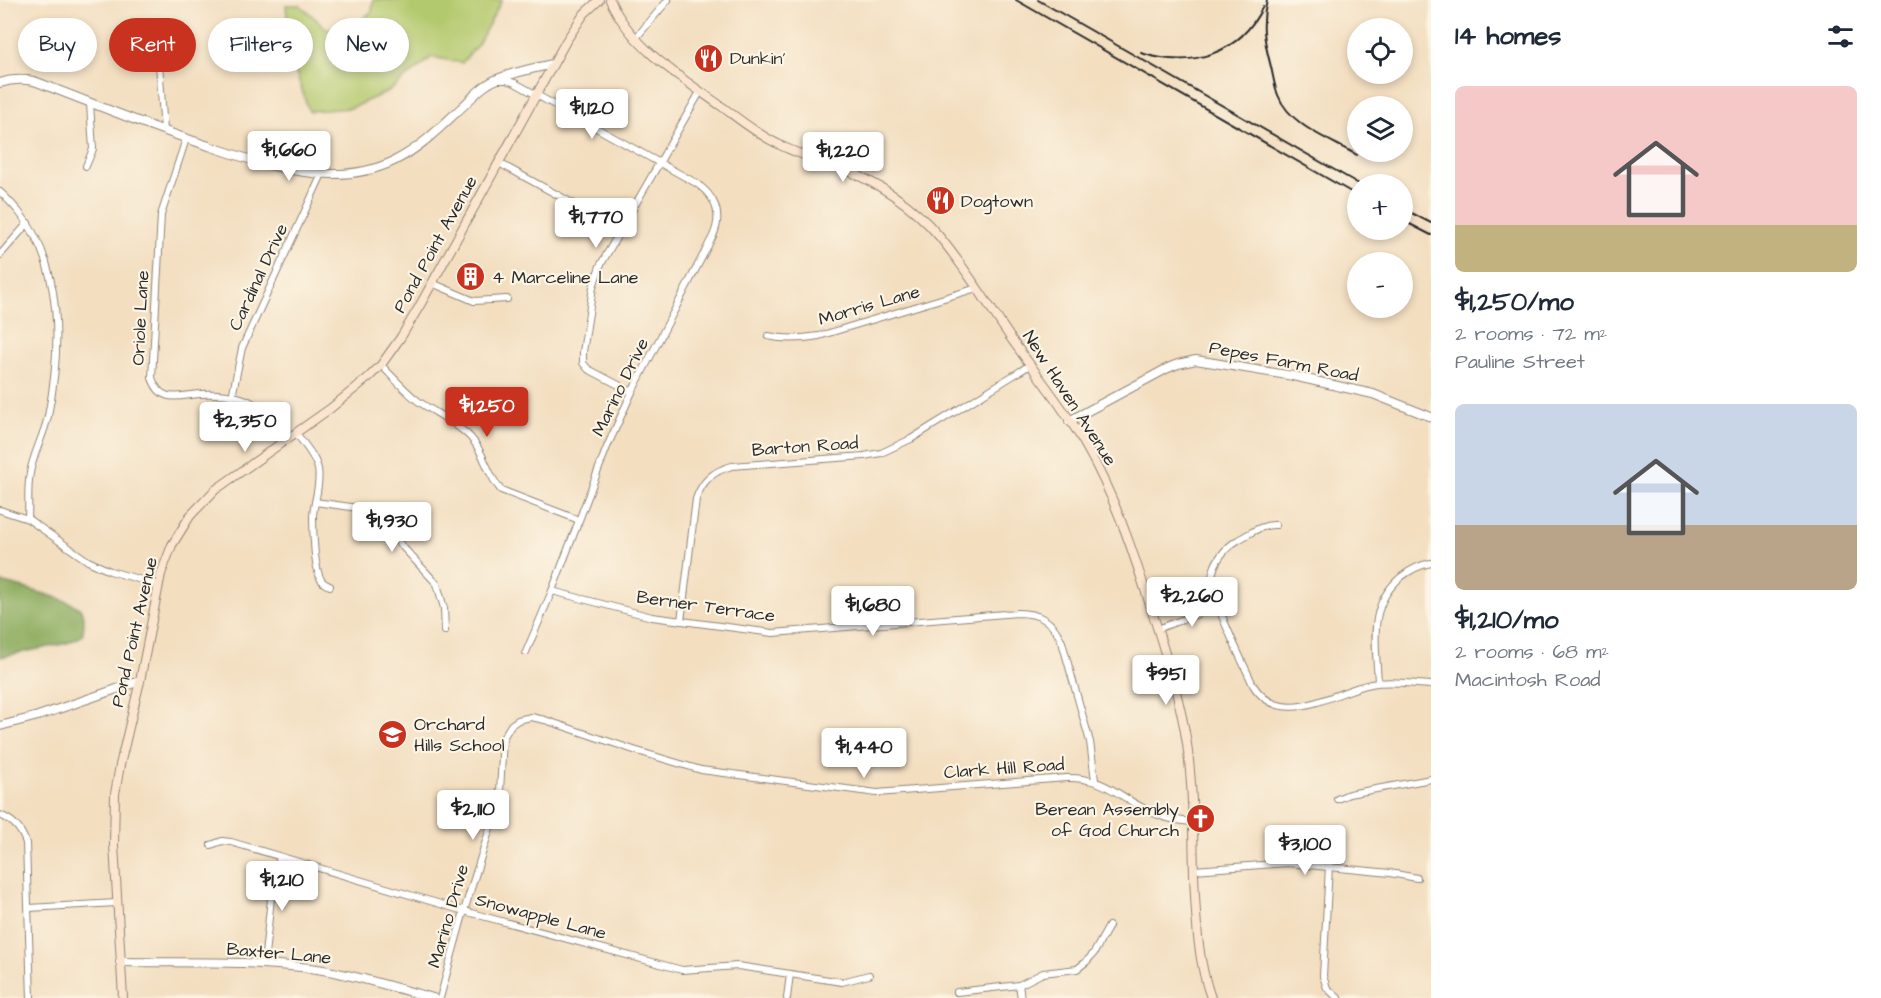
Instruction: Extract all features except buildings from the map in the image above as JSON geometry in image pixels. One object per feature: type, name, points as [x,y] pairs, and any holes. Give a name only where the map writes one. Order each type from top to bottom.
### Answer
[{"type":"main road","name":"Pond Point Avenue","points":[[123,998],[116,903],[115,794],[159,585],[172,545],[190,516],[215,490],[357,388],[381,365],[401,337],[432,284],[553,64],[580,19],[589,7],[599,0]]},
{"type":"main road","name":"New Haven Avenue","points":[[610,0],[635,39],[664,66],[761,135],[778,145],[869,180],[896,196],[919,214],[977,288],[1086,446],[1109,492],[1135,558],[1177,694],[1186,739],[1190,779],[1199,947],[1211,998]]},
{"type":"street","points":[[635,39],[668,0]]},
{"type":"street","points":[[0,83],[23,79],[34,81],[90,104],[255,162],[322,174],[371,170],[403,156],[427,140],[485,86],[553,64]]},
{"type":"street","points":[[160,72],[164,131]]},
{"type":"street","name":"Marino Drive","points":[[496,81],[510,81],[696,183],[707,192],[715,204],[718,221],[713,236],[632,392],[607,447],[526,652]]},
{"type":"street","points":[[632,392],[591,372],[582,360],[595,279],[620,229],[700,92]]},
{"type":"street","points":[[86,166],[93,149],[90,104]]},
{"type":"street","name":"Oriole Lane","points":[[186,139],[161,215],[152,378],[158,389],[174,398],[200,394],[250,401],[282,443]]},
{"type":"street","points":[[499,162],[620,229]]},
{"type":"street","name":"Cardinal Drive","points":[[232,397],[242,348],[322,174]]},
{"type":"street","points":[[0,192],[28,223],[38,241],[45,259],[57,331],[56,373],[47,419],[29,475],[28,519]]},
{"type":"street","points":[[0,255],[28,223]]},
{"type":"street","points":[[432,284],[474,301],[507,299]]},
{"type":"street","name":"Morris Lane","points":[[768,336],[792,339],[819,336],[977,288]]},
{"type":"street","name":"Pepes Farm Road","points":[[1069,421],[1168,368],[1196,360],[1293,376],[1366,392],[1431,417]]},
{"type":"street","points":[[381,365],[416,399],[474,441],[501,490],[579,520]]},
{"type":"street","name":"Barton Road","points":[[681,621],[696,499],[703,484],[714,473],[732,466],[881,453],[911,439],[1030,365]]},
{"type":"street","points":[[296,433],[311,454],[318,469],[313,517],[314,543],[317,567],[322,581],[330,586]]},
{"type":"street","points":[[315,502],[358,508],[376,518],[437,584],[444,608],[445,630]]},
{"type":"street","points":[[0,510],[28,519],[88,561],[110,571],[159,585]]},
{"type":"street","points":[[1276,525],[1266,524],[1236,541],[1218,560],[1212,576],[1212,584],[1219,606],[1254,685],[1263,698],[1272,703],[1290,707],[1306,705],[1353,688],[1378,682],[1431,685]]},
{"type":"street","points":[[1378,682],[1375,629],[1379,607],[1396,582],[1417,567],[1431,563]]},
{"type":"street","name":"Berner Terrace","points":[[552,591],[652,617],[773,633],[1017,613],[1034,614],[1054,626],[1062,642],[1085,721],[1095,780]]},
{"type":"street","points":[[1157,629],[1219,606]]},
{"type":"street","points":[[0,726],[46,714],[140,681]]},
{"type":"street","name":"Marino Drive","points":[[440,998],[500,792],[504,738],[511,725],[518,720],[531,717]]},
{"type":"street","name":"Clark Hill Road","points":[[531,717],[701,770],[877,793],[1066,778],[1095,780],[1156,814],[1192,822]]},
{"type":"street","points":[[1337,799],[1349,794],[1431,779]]},
{"type":"street","points":[[0,815],[13,822],[26,843],[31,998]]},
{"type":"street","name":"Snowapple Lane","points":[[211,845],[222,841],[231,842],[464,911],[682,970],[738,966],[842,982],[869,975]]},
{"type":"street","points":[[264,964],[272,889],[280,857]]},
{"type":"street","points":[[1194,870],[1288,863],[1390,873],[1417,878]]},
{"type":"street","points":[[1329,866],[1323,976],[1327,988],[1338,998]]},
{"type":"street","points":[[29,908],[116,903]]},
{"type":"street","points":[[957,992],[1019,986],[1042,973],[1080,967],[1095,953],[1109,926]]},
{"type":"street","name":"Baxter Lane","points":[[120,962],[264,964],[336,972],[433,998]]},
{"type":"street","points":[[787,998],[790,974]]},
{"type":"street","points":[[1019,986],[1021,998]]},
{"type":"green space","points":[[373,0],[502,0],[478,44],[462,63],[432,57],[389,91],[351,108],[309,111],[296,72],[313,72],[313,18],[287,18],[286,5],[300,5],[325,27],[325,72],[409,72],[409,18],[364,18],[372,11]]},
{"type":"green space","points":[[0,582],[43,593],[75,605],[83,616],[82,636],[67,643],[0,657]]},
{"type":"railway","points":[[1016,0],[1347,190]]},
{"type":"railway","points":[[1038,0],[1347,177]]},
{"type":"railway","points":[[1267,0],[1264,17],[1265,39],[1278,95],[1291,115],[1301,123],[1347,150]]},
{"type":"railway","points":[[1141,53],[1159,58],[1178,59],[1212,54],[1227,47],[1241,36],[1253,23],[1263,6]]},
{"type":"railway","points":[[1413,214],[1431,223]]},
{"type":"railway","points":[[1413,226],[1431,235]]},
{"type":"place","name":"Dunkin'","points":[[709,58]]},
{"type":"place","name":"Dogtown","points":[[940,201]]},
{"type":"place","name":"4 Marceline Lane","points":[[471,277]]},
{"type":"place","name":"Orchard Hills School","points":[[393,734]]},
{"type":"place","name":"Berean Assembly of God Church","points":[[1200,819]]}]
